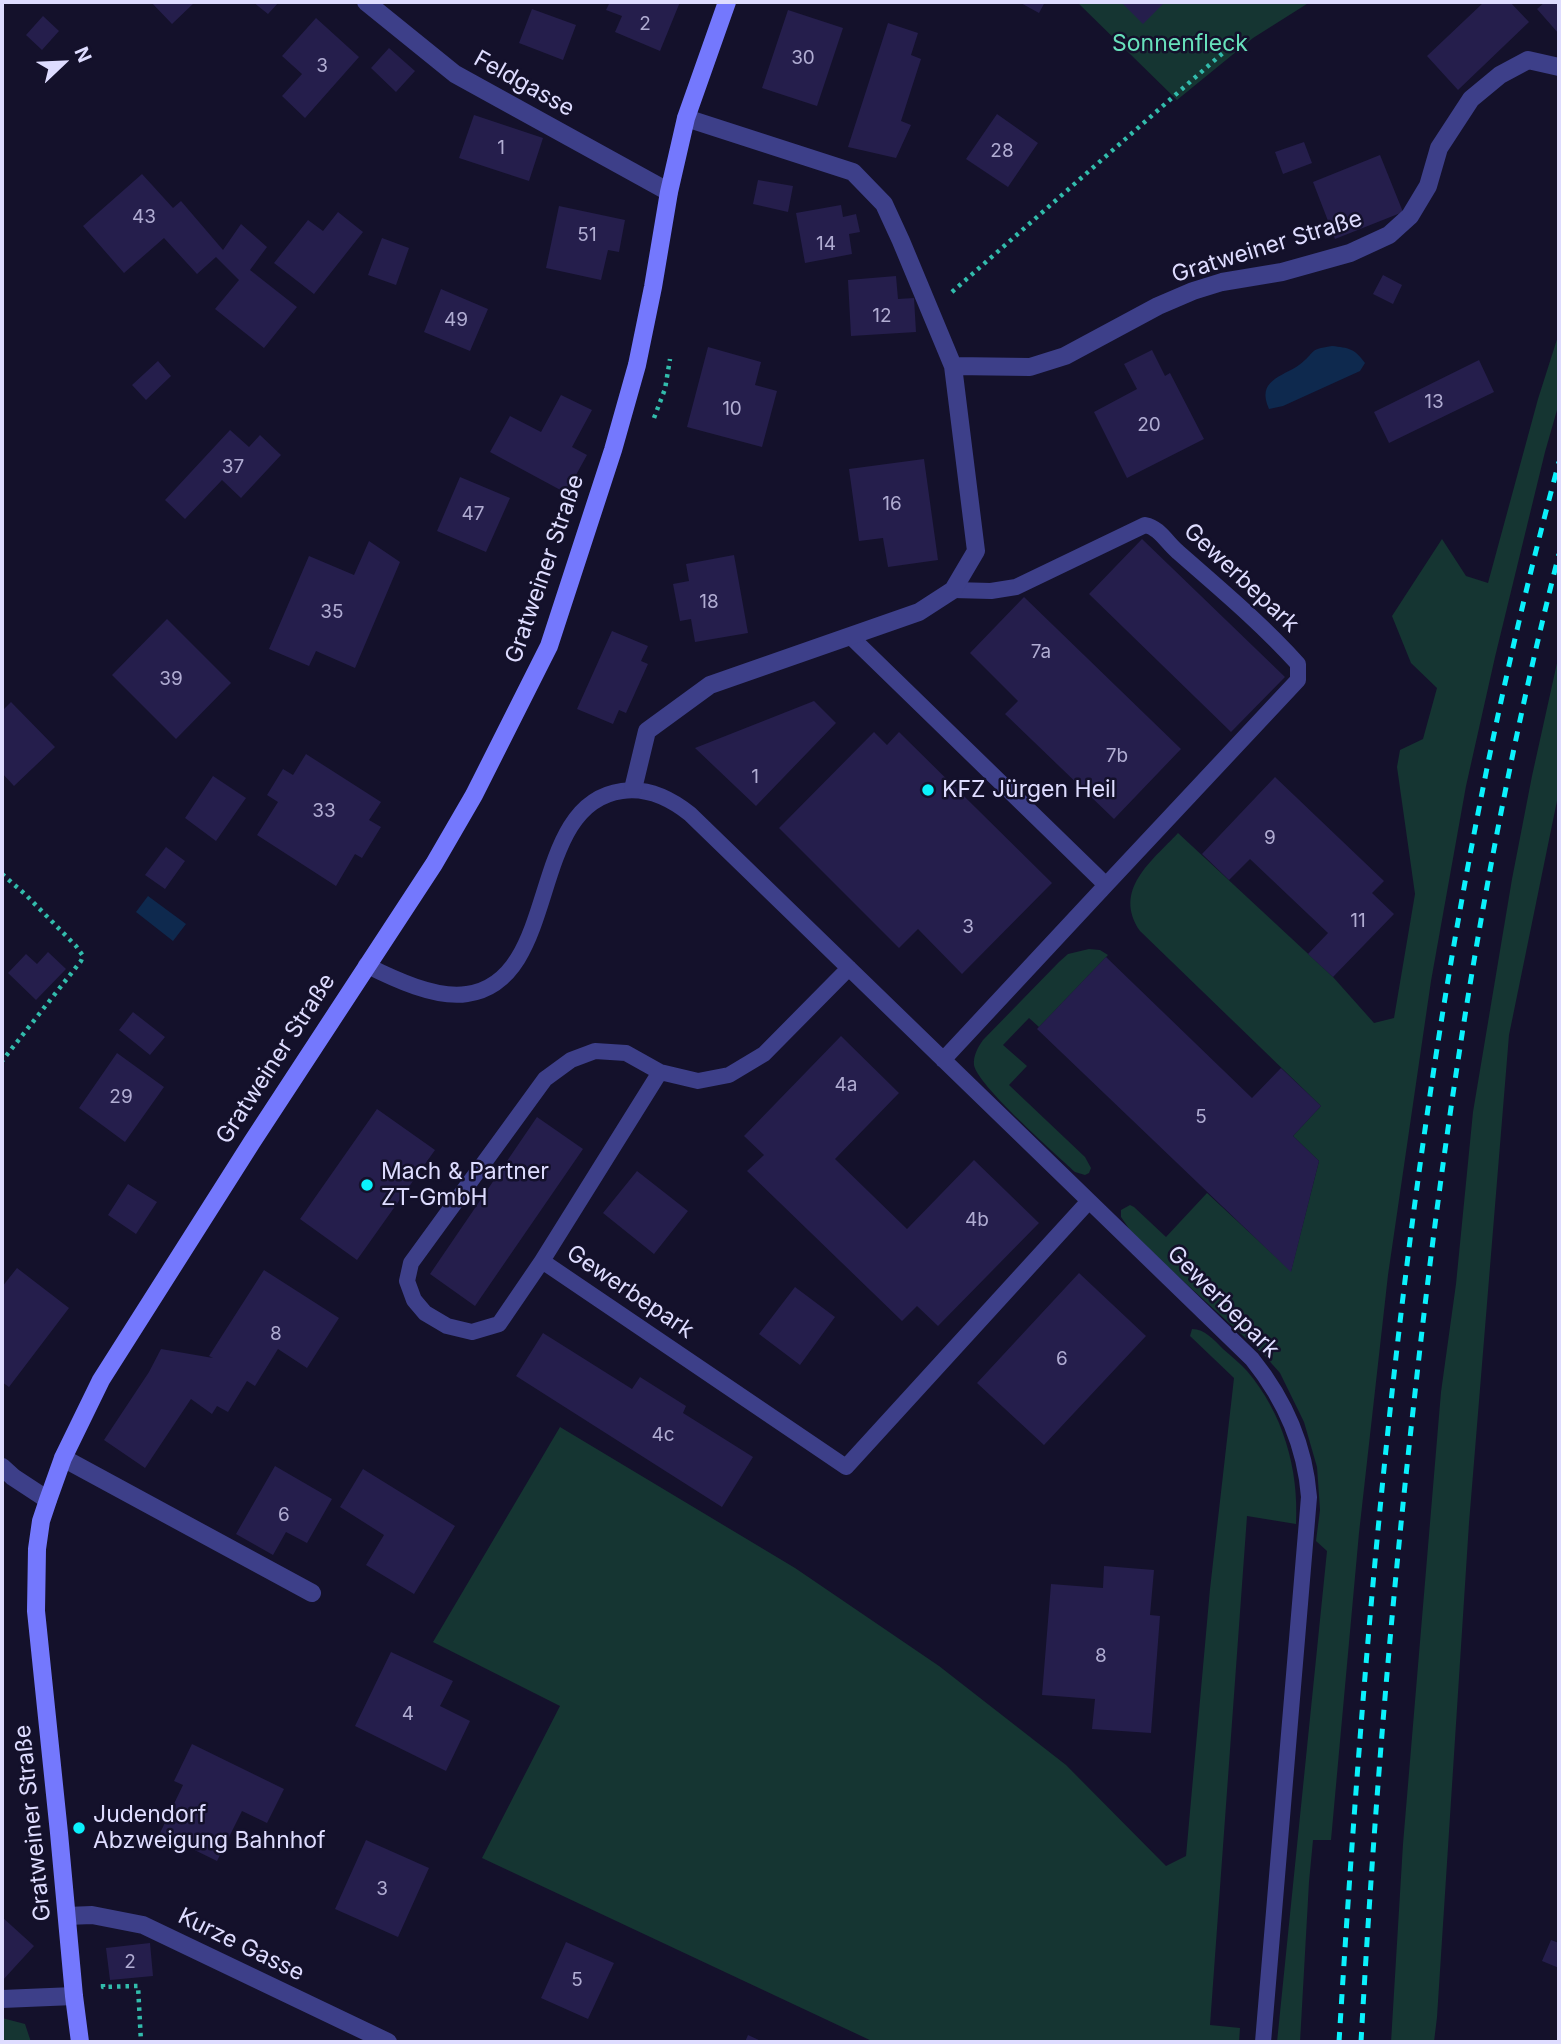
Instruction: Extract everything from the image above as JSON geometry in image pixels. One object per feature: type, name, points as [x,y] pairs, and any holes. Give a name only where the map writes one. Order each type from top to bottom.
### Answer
[{"type":"main road","name":"Gratweiner Straße","points":[[80,2042],[36,1611],[37,1549],[41,1521],[63,1458],[101,1380],[366,965],[434,864],[474,795],[549,646],[612,450],[636,365],[686,118],[727,2]]},
{"type":"street","name":"Feldgasse","points":[[366,2],[455,74],[669,192]]},
{"type":"street","name":"Gratweiner Straße","points":[[953,366],[1030,367],[1065,356],[1158,306],[1193,291],[1222,282],[1282,272],[1350,253],[1389,235],[1410,216],[1428,186],[1438,148],[1471,99],[1500,75],[1528,60],[1559,67]]},
{"type":"street","points":[[633,789],[647,731],[710,685],[919,612],[953,590],[976,551],[953,366],[884,204],[853,172],[686,118]]},
{"type":"street","points":[[63,1458],[312,1593]]},
{"type":"street","points":[[2,1467],[48,1500]]},
{"type":"street","name":"Kurze Gasse","points":[[67,1916],[92,1915],[143,1924],[388,2042]]},
{"type":"street","points":[[2,1999],[74,1996]]},
{"type":"lane","name":"Gewerbepark","points":[[943,1060],[1298,680],[1298,664],[1269,632],[1169,545],[1155,527],[1145,525],[1016,587],[991,591],[953,590]]},
{"type":"lane","points":[[850,636],[1106,885]]},
{"type":"lane","name":"Gewerbepark","points":[[366,965],[407,983],[447,993],[467,995],[494,985],[514,964],[526,945],[558,853],[578,815],[595,800],[612,792],[633,789],[671,799],[690,814],[1252,1359],[1270,1381],[1282,1403],[1302,1451],[1309,1497],[1263,2042]]},
{"type":"lane","name":"Gewerbepark","points":[[849,968],[764,1054],[729,1075],[698,1081],[660,1072],[626,1053],[595,1051],[571,1060],[545,1079],[411,1263],[407,1281],[414,1300],[425,1313],[447,1326],[472,1332],[499,1324],[542,1261],[846,1467],[1089,1201]]},
{"type":"lane","points":[[542,1261],[660,1072]]},
{"type":"path","points":[[930,311],[1233,44]]},
{"type":"path","points":[[2,874],[83,956],[2,1061]]},
{"type":"green space","name":"Sonnenfleck","points":[[1077,2],[1310,2],[1253,38],[1177,100]]},
{"type":"green space","points":[[1559,333],[1559,403],[1495,657],[1466,786],[1431,981],[1388,1275],[1359,1533],[1331,1840],[1313,1840],[1300,2042],[1277,2042],[1327,1551],[1316,1541],[1320,1510],[1317,1467],[1304,1422],[1280,1373],[1130,1230],[1121,1217],[1121,1210],[1130,1205],[1134,1207],[1166,1237],[1207,1193],[1291,1271],[1319,1161],[1293,1136],[1321,1106],[1140,931],[1130,902],[1139,877],[1178,833],[1333,977],[1374,1023],[1394,1018],[1415,894],[1397,767],[1400,750],[1423,739],[1437,688],[1411,663],[1392,616],[1442,539],[1466,576],[1488,583],[1538,399]]},
{"type":"green space","points":[[1559,654],[1559,791],[1509,1035],[1469,1523],[1434,2042],[1391,2042],[1403,1844],[1441,1392],[1456,1284],[1473,1112],[1512,879]]},
{"type":"green space","points":[[1089,949],[1100,950],[1108,955],[1039,1027],[1029,1018],[1003,1045],[1027,1066],[1009,1085],[1085,1157],[1091,1168],[1085,1175],[1075,1172],[1002,1103],[978,1075],[974,1062],[983,1040],[1059,962],[1068,954]]},
{"type":"green space","points":[[1192,1329],[1209,1336],[1247,1371],[1260,1387],[1279,1423],[1295,1483],[1296,1524],[1247,1516],[1210,2025],[1240,2028],[1239,2042],[874,2042],[482,1858],[560,1706],[433,1642],[560,1427],[795,1568],[939,1666],[1066,1765],[1166,1866],[1186,1856],[1210,1589],[1234,1378],[1190,1336]]},
{"type":"green space","points":[[2,2018],[25,2024],[31,2042],[2,2042]]},
{"type":"water","points":[[1332,346],[1347,348],[1358,354],[1365,363],[1360,371],[1283,406],[1269,409],[1266,399],[1268,385],[1299,365],[1315,350]]},
{"type":"water","points":[[148,896],[186,924],[173,941],[136,912]]},
{"type":"building","points":[[151,2],[195,2],[172,24]]},
{"type":"building","points":[[253,2],[279,2],[268,14]]},
{"type":"building","points":[[610,2],[680,2],[660,51],[615,32],[622,16],[606,10]]},
{"type":"building","points":[[1019,2],[1045,2],[1039,13]]},
{"type":"building","points":[[1121,2],[1165,2],[1143,24]]},
{"type":"building","points":[[1484,2],[1510,2],[1529,22],[1458,90],[1427,56]]},
{"type":"building","points":[[1545,2],[1559,2],[1559,34],[1537,9]]},
{"type":"building","points":[[532,9],[576,25],[563,60],[519,43]]},
{"type":"building","points":[[788,10],[843,28],[817,106],[762,88]]},
{"type":"building","points":[[43,16],[59,31],[42,50],[26,35]]},
{"type":"building","points":[[316,18],[359,57],[305,118],[282,96],[302,74],[282,56]]},
{"type":"building","points":[[888,23],[918,33],[911,55],[921,59],[901,121],[911,125],[896,158],[848,147]]},
{"type":"building","points":[[389,48],[415,71],[396,92],[371,68]]},
{"type":"building","points":[[997,114],[1038,143],[1008,187],[966,159]]},
{"type":"building","points":[[474,115],[543,138],[529,181],[459,158]]},
{"type":"building","points":[[1304,142],[1312,163],[1283,174],[1275,152]]},
{"type":"building","points":[[1380,155],[1403,212],[1335,239],[1313,182]]},
{"type":"building","points":[[142,174],[173,208],[181,201],[223,250],[241,224],[267,247],[250,270],[297,307],[264,348],[215,309],[239,280],[216,257],[197,274],[164,238],[124,273],[83,226]]},
{"type":"building","points":[[758,180],[793,186],[788,212],[753,204]]},
{"type":"building","points":[[841,205],[843,217],[856,214],[860,232],[849,234],[852,254],[805,263],[796,213]]},
{"type":"building","points":[[559,206],[625,220],[619,252],[608,250],[601,280],[546,268]]},
{"type":"building","points":[[338,212],[363,232],[314,294],[274,263],[308,220],[323,231]]},
{"type":"building","points":[[382,238],[409,248],[396,285],[368,275]]},
{"type":"building","points":[[1383,275],[1402,285],[1393,304],[1373,294]]},
{"type":"building","points":[[896,276],[898,299],[914,298],[916,332],[851,336],[848,280]]},
{"type":"building","points":[[441,289],[488,309],[470,351],[424,332]]},
{"type":"building","points":[[708,347],[761,362],[755,385],[777,391],[762,447],[687,427]]},
{"type":"building","points":[[1152,350],[1165,376],[1170,373],[1204,439],[1127,478],[1094,412],[1137,389],[1124,364]]},
{"type":"building","points":[[1479,360],[1494,392],[1389,443],[1374,412]]},
{"type":"building","points":[[158,361],[171,376],[146,400],[132,385]]},
{"type":"building","points":[[561,395],[592,410],[572,447],[587,455],[566,493],[490,452],[510,416],[541,432]]},
{"type":"building","points":[[230,430],[249,447],[260,435],[281,455],[241,498],[222,480],[185,519],[165,500]]},
{"type":"building","points":[[924,459],[938,560],[888,567],[883,538],[859,541],[849,469]]},
{"type":"building","points":[[460,477],[510,498],[486,552],[437,531]]},
{"type":"building","points":[[1142,539],[1285,677],[1231,732],[1089,594]]},
{"type":"building","points":[[369,541],[400,562],[355,668],[316,651],[309,666],[269,649],[309,556],[354,575]]},
{"type":"building","points":[[734,555],[748,633],[695,642],[691,619],[680,621],[673,584],[689,581],[686,564]]},
{"type":"building","points":[[1024,597],[1181,749],[1114,819],[1005,714],[1018,701],[970,653]]},
{"type":"building","points":[[167,619],[231,683],[176,739],[112,675]]},
{"type":"building","points":[[612,631],[648,646],[641,661],[648,664],[626,713],[619,710],[613,724],[577,709]]},
{"type":"building","points":[[814,701],[836,723],[756,806],[695,748]]},
{"type":"building","points":[[11,702],[55,747],[14,786],[2,773],[2,711]]},
{"type":"building","points":[[874,732],[887,745],[899,732],[1052,883],[962,974],[918,929],[899,948],[779,828]]},
{"type":"building","points":[[306,754],[381,802],[369,820],[381,827],[362,858],[355,854],[336,886],[257,835],[278,802],[267,795],[283,769],[293,775]]},
{"type":"building","points":[[213,776],[246,798],[216,841],[185,818]]},
{"type":"building","points":[[1275,777],[1384,881],[1372,893],[1394,914],[1333,977],[1308,954],[1328,933],[1250,859],[1229,880],[1202,854]]},
{"type":"building","points":[[166,847],[185,861],[165,889],[145,875]]},
{"type":"building","points":[[48,952],[66,969],[36,1000],[8,973],[26,954],[37,964]]},
{"type":"building","points":[[1106,957],[1252,1098],[1281,1068],[1321,1106],[1293,1136],[1319,1161],[1291,1272],[1037,1029]]},
{"type":"building","points":[[133,1012],[165,1037],[150,1055],[119,1030]]},
{"type":"building","points":[[841,1036],[899,1093],[835,1159],[907,1229],[974,1160],[1039,1223],[938,1326],[917,1306],[902,1321],[747,1171],[764,1155],[744,1136]]},
{"type":"building","points":[[117,1053],[164,1087],[125,1142],[79,1108]]},
{"type":"building","name":"Mach & Partner ZT-GmbH","points":[[377,1109],[435,1150],[357,1260],[300,1219]]},
{"type":"building","points":[[537,1117],[583,1149],[475,1306],[430,1274]]},
{"type":"building","points":[[637,1171],[688,1211],[654,1254],[603,1213]]},
{"type":"building","points":[[128,1184],[157,1202],[136,1234],[108,1215]]},
{"type":"building","points":[[17,1268],[69,1308],[9,1387],[2,1382],[2,1287]]},
{"type":"building","points":[[264,1270],[339,1318],[307,1368],[278,1349],[255,1386],[247,1381],[228,1412],[217,1406],[212,1414],[191,1399],[145,1468],[104,1440],[161,1349],[213,1358],[209,1356]]},
{"type":"building","points":[[1079,1273],[1146,1336],[1044,1445],[977,1383]]},
{"type":"building","points":[[795,1287],[835,1317],[800,1365],[759,1334]]},
{"type":"building","points":[[543,1333],[632,1389],[640,1377],[686,1406],[683,1413],[753,1457],[722,1507],[516,1376]]},
{"type":"building","points":[[275,1466],[332,1499],[307,1543],[286,1532],[273,1555],[236,1534]]},
{"type":"building","points":[[363,1469],[455,1526],[414,1594],[366,1565],[384,1535],[340,1507]]},
{"type":"building","points":[[1104,1566],[1154,1570],[1150,1615],[1160,1616],[1151,1733],[1092,1729],[1095,1699],[1042,1695],[1051,1584],[1103,1588]]},
{"type":"building","points":[[391,1652],[453,1681],[440,1706],[470,1721],[446,1771],[355,1726]]},
{"type":"building","points":[[192,1744],[284,1789],[267,1823],[242,1811],[217,1861],[160,1833],[183,1785],[174,1781]]},
{"type":"building","points":[[366,1840],[429,1868],[398,1937],[335,1909]]},
{"type":"building","points":[[2,1917],[34,1946],[2,1981]]},
{"type":"building","points":[[1551,1940],[1559,1943],[1559,1968],[1542,1961]]},
{"type":"building","points":[[566,1942],[614,1963],[588,2019],[541,1998]]},
{"type":"building","points":[[150,1943],[153,1976],[110,1980],[106,1948]]},
{"type":"building","points":[[748,2035],[763,2042],[745,2042]]},
{"type":"railway","points":[[1339,2042],[1368,1644],[1386,1445],[1409,1246],[1437,1049],[1471,852],[1511,656],[1559,462]]},
{"type":"railway","points":[[1361,2042],[1390,1642],[1405,1482],[1440,1188],[1490,870],[1559,554]]},
{"type":"place","name":"KFZ Jürgen Heil","points":[[928,790]]},
{"type":"place","name":"Mach & Partner ZT-GmbH","points":[[367,1185]]},
{"type":"place","name":"Judendorf Abzweigung Bahnhof","points":[[79,1828]]}]
